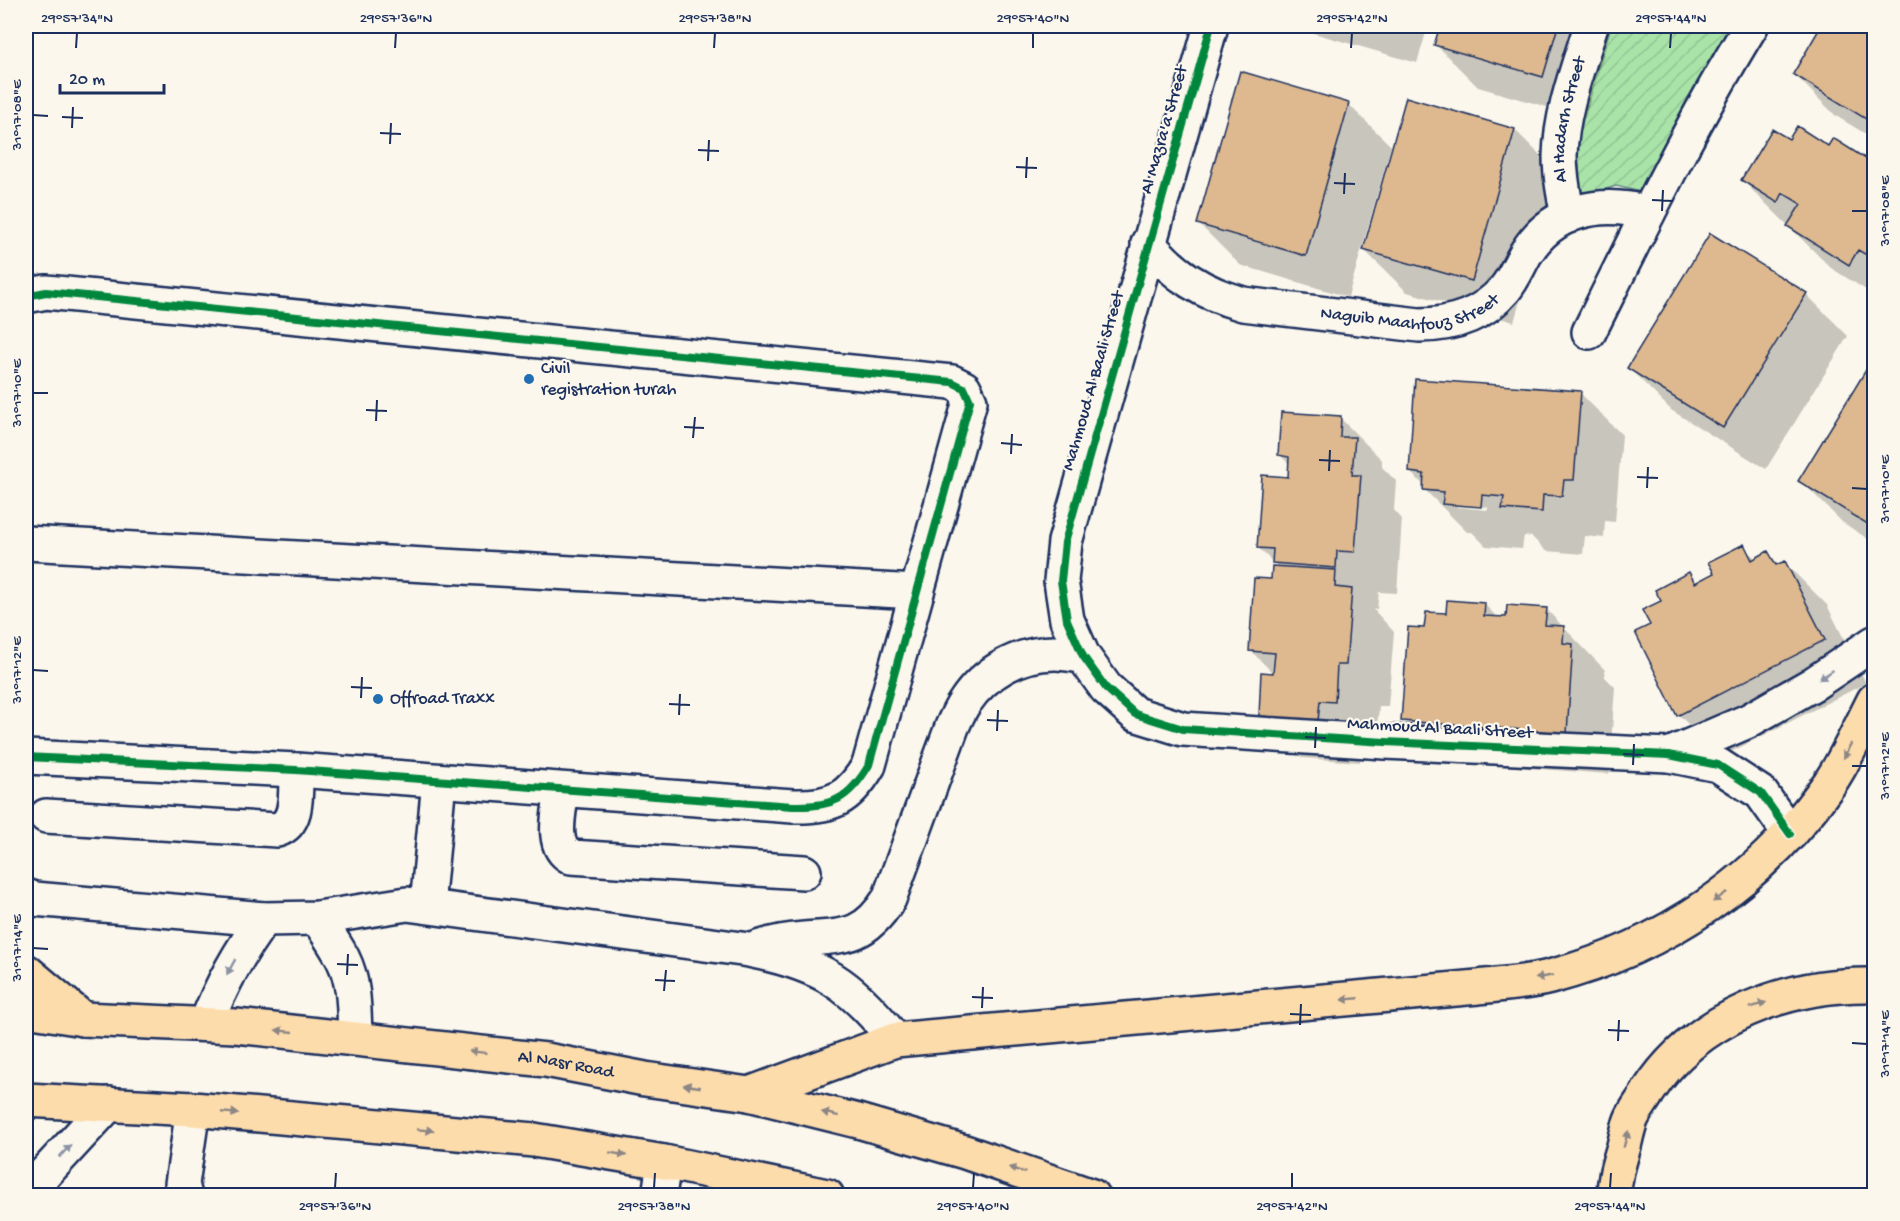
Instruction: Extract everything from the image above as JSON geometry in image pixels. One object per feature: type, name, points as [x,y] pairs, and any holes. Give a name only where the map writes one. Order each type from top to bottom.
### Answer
[{"type":"main road","points":[[749,1094],[895,1040],[1478,987],[1548,977],[1616,956],[1680,925],[1739,884],[1790,834],[1830,783],[1875,700]]},
{"type":"main road","points":[[26,971],[83,1019]]},
{"type":"main road","points":[[1614,1196],[1614,1178],[1632,1118],[1660,1073],[1701,1034],[1746,1008],[1798,992],[1875,985]]},
{"type":"main road","name":"Al Nasr Road","points":[[26,1010],[83,1019],[206,1024],[355,1038],[546,1060],[645,1079],[749,1094],[858,1121],[933,1143],[1092,1196]]},
{"type":"main road","points":[[26,1100],[193,1109],[534,1140],[664,1162],[827,1196]]},
{"type":"street","name":"Al Mazra'a Street","points":[[1148,243],[1211,26]]},
{"type":"street","name":"Al Hadarh Street","points":[[1568,216],[1562,186],[1560,156],[1563,127],[1591,26]]},
{"type":"street","points":[[1589,332],[1648,213],[1730,59],[1751,26]]},
{"type":"street","name":"Naguib Maahfouz Street","points":[[1148,243],[1161,260],[1194,285],[1217,297],[1234,302],[1419,325],[1437,325],[1471,316],[1490,304],[1506,288],[1526,253],[1538,238],[1552,225],[1568,216],[1585,209],[1606,206],[1627,207],[1648,213]]},
{"type":"street","name":"Mahmoud Al Baali Street","points":[[1148,243],[1065,542],[1061,581],[1067,620],[1083,657],[1106,688],[1135,714],[1183,729],[1385,742],[1669,755],[1718,765],[1761,793],[1790,834]]},
{"type":"street","points":[[26,296],[46,292],[952,382],[964,388],[970,401],[869,765],[857,784],[839,799],[817,806],[805,806],[297,770],[26,757]]},
{"type":"street","points":[[26,543],[917,592]]},
{"type":"street","name":"Mahmoud Al Baali Street","points":[[1669,755],[1748,721],[1813,684],[1875,643]]},
{"type":"street","points":[[750,950],[786,941],[839,937],[855,932],[870,923],[889,899],[952,727],[964,702],[982,682],[1004,666],[1029,656],[1055,653],[1083,657]]},
{"type":"street","points":[[46,816],[277,830],[288,824],[294,813],[297,770]]},
{"type":"street","points":[[426,906],[439,781]]},
{"type":"street","points":[[562,790],[559,845],[561,850],[571,857],[804,872]]},
{"type":"street","points":[[26,896],[34,899],[264,919],[318,918],[407,904],[750,950],[784,957],[813,968],[847,988],[874,1012],[895,1040]]},
{"type":"street","points":[[318,918],[343,960],[350,980],[355,1038]]},
{"type":"street","points":[[206,1024],[230,969],[264,919]]},
{"type":"street","points":[[27,1196],[36,1183],[109,1104]]},
{"type":"street","points":[[185,1196],[182,1184],[193,1109]]},
{"type":"street","points":[[659,1196],[664,1162]]},
{"type":"green space","points":[[1606,26],[1735,26],[1645,193],[1616,186],[1581,197],[1576,129]]},
{"type":"building","points":[[1440,26],[1558,26],[1543,77],[1434,45]]},
{"type":"building","points":[[1821,26],[1874,26],[1874,124],[1793,74]]},
{"type":"building","points":[[1240,71],[1349,103],[1306,256],[1197,224]]},
{"type":"building","points":[[1406,97],[1515,129],[1472,281],[1363,250]]},
{"type":"building","points":[[1797,126],[1828,146],[1833,138],[1874,164],[1874,249],[1870,257],[1858,250],[1849,265],[1787,226],[1801,204],[1783,193],[1778,203],[1741,180],[1772,129],[1789,139]]},
{"type":"building","points":[[1710,233],[1807,293],[1723,428],[1627,368]]},
{"type":"building","points":[[1874,357],[1874,528],[1798,481]]},
{"type":"building","points":[[1415,379],[1581,391],[1574,480],[1564,480],[1562,496],[1543,495],[1542,512],[1502,509],[1504,497],[1482,495],[1481,507],[1442,504],[1444,492],[1423,490],[1424,474],[1409,472]]},
{"type":"building","points":[[1281,412],[1341,416],[1340,437],[1355,437],[1352,475],[1361,475],[1355,552],[1337,551],[1336,568],[1272,563],[1273,549],[1257,548],[1262,475],[1288,477],[1289,457],[1278,455]]},
{"type":"building","points":[[1744,544],[1752,560],[1768,551],[1776,565],[1785,561],[1825,640],[1677,716],[1635,632],[1650,625],[1642,610],[1661,601],[1655,590],[1689,572],[1695,583],[1714,573],[1708,562]]},
{"type":"building","points":[[1272,566],[1336,570],[1335,587],[1352,589],[1346,665],[1337,665],[1335,702],[1320,701],[1318,721],[1259,716],[1261,672],[1273,673],[1275,653],[1249,651],[1254,578],[1271,579]]},
{"type":"building","points":[[1447,600],[1485,603],[1484,616],[1506,617],[1507,605],[1547,608],[1545,625],[1564,626],[1563,643],[1573,644],[1567,733],[1401,721],[1408,627],[1424,628],[1426,612],[1446,613]]},
{"type":"cycle path","points":[[1211,26],[1065,542],[1061,581],[1067,620],[1083,656],[1106,688],[1135,714],[1183,729],[1385,742],[1669,755],[1718,765],[1761,793],[1790,834]]},
{"type":"cycle path","points":[[26,296],[46,292],[952,382],[964,388],[970,401],[869,765],[854,786],[838,799],[819,805],[793,806],[296,770],[26,757]]},
{"type":"place","name":"Civil registration turah","points":[[529,379]]},
{"type":"place","name":"Offroad Traxx","points":[[378,699]]}]
